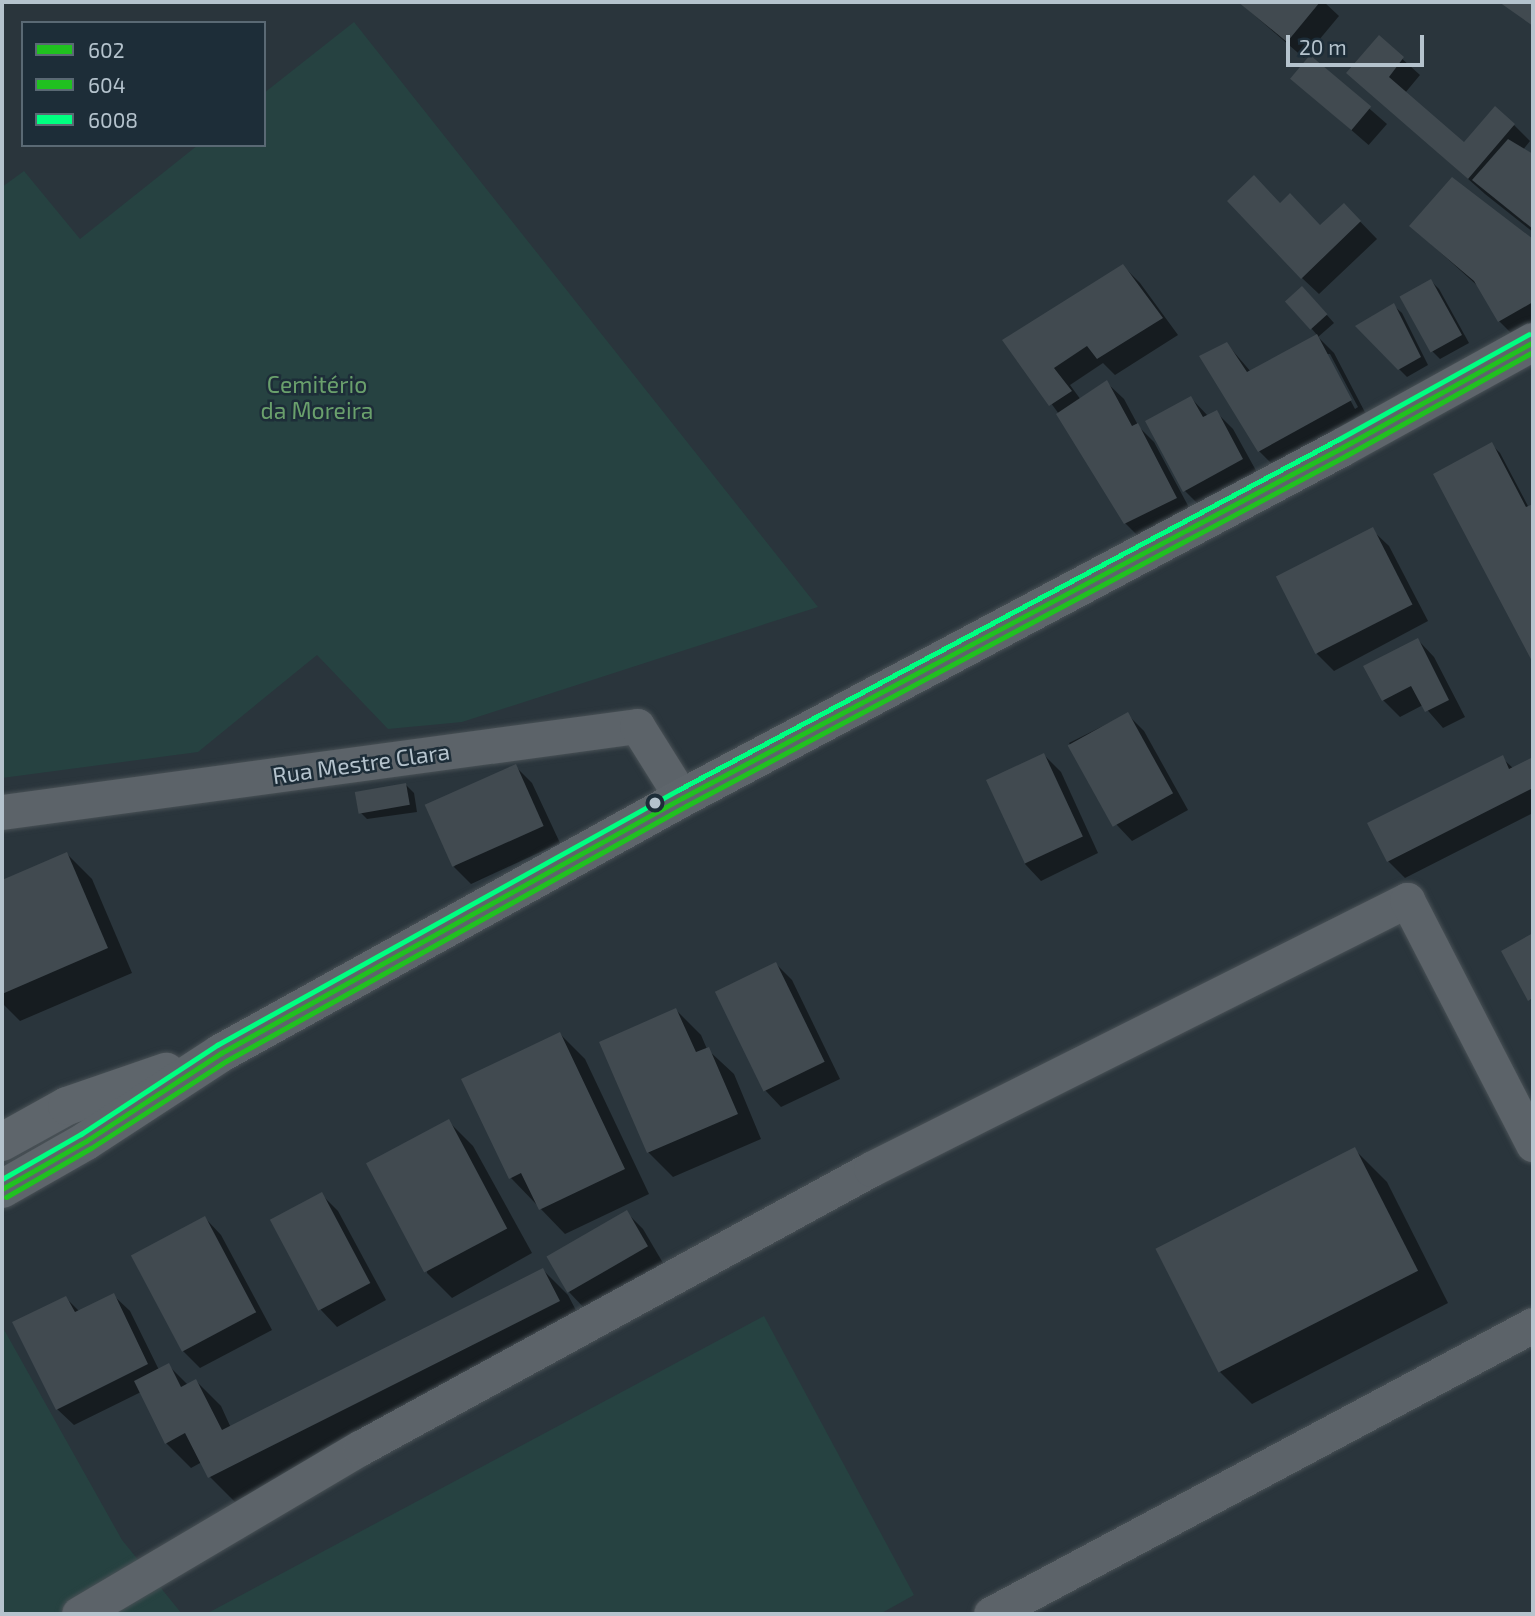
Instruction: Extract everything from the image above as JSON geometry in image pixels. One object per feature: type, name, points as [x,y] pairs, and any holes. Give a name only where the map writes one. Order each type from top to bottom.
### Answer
[{"type":"main road","points":[[2,1189],[86,1141],[221,1053],[682,797],[1343,447],[1533,342]]},
{"type":"main road","points":[[2,1142],[67,1106],[221,1053]]},
{"type":"street","name":"Rua Mestre Clara","points":[[2,811],[638,726],[682,797]]},
{"type":"street","points":[[90,1611],[360,1448],[859,1175],[1407,900],[1533,1144]]},
{"type":"street","points":[[991,1614],[1533,1325]]},
{"type":"green space","name":"Cemitério da Moreira","points":[[354,22],[818,607],[462,722],[388,729],[317,655],[198,752],[2,778],[2,187],[24,171],[80,239],[195,147],[266,147],[266,91]]},
{"type":"green space","points":[[764,1316],[914,1595],[880,1614],[206,1614]]},
{"type":"green space","points":[[2,1326],[122,1540],[182,1614],[2,1614]]},
{"type":"building","points":[[1238,2],[1320,2],[1287,42]]},
{"type":"building","points":[[1499,2],[1533,2],[1533,26]]},
{"type":"building","points":[[1379,35],[1404,57],[1389,77],[1464,142],[1495,106],[1515,124],[1468,179],[1346,73]]},
{"type":"building","points":[[1310,55],[1371,106],[1351,130],[1290,79]]},
{"type":"building","points":[[1508,139],[1533,154],[1533,229],[1472,180]]},
{"type":"building","points":[[1254,175],[1280,203],[1290,193],[1320,225],[1344,203],[1361,221],[1301,279],[1227,201]]},
{"type":"building","points":[[1452,177],[1533,239],[1533,302],[1498,322],[1474,281],[1409,226]]},
{"type":"building","points":[[1123,264],[1163,318],[1097,359],[1087,346],[1054,368],[1072,391],[1049,406],[1002,340]]},
{"type":"building","points":[[1431,279],[1462,335],[1431,352],[1400,296]]},
{"type":"building","points":[[1302,286],[1327,314],[1310,330],[1285,301]]},
{"type":"building","points":[[1394,303],[1421,357],[1398,370],[1355,326]]},
{"type":"building","points":[[1317,334],[1352,400],[1258,452],[1199,356],[1227,342],[1247,372]]},
{"type":"building","points":[[1107,380],[1132,426],[1138,423],[1177,498],[1124,524],[1056,414]]},
{"type":"building","points":[[1191,396],[1203,417],[1217,410],[1243,459],[1183,492],[1145,421]]},
{"type":"building","points":[[1492,442],[1526,507],[1533,504],[1533,663],[1433,474]]},
{"type":"building","points":[[1373,527],[1412,605],[1315,654],[1276,576]]},
{"type":"building","points":[[1418,638],[1449,700],[1425,712],[1411,686],[1382,701],[1363,666]]},
{"type":"building","points":[[1128,712],[1173,793],[1113,827],[1068,745]]},
{"type":"building","points":[[1044,753],[1083,836],[1025,863],[986,780]]},
{"type":"building","points":[[1503,755],[1509,769],[1533,757],[1533,788],[1387,862],[1367,823]]},
{"type":"building","points":[[516,764],[544,826],[452,867],[425,805]]},
{"type":"building","points":[[406,783],[410,805],[359,814],[355,792]]},
{"type":"building","points":[[67,852],[108,948],[2,994],[2,880]]},
{"type":"building","points":[[1533,933],[1533,998],[1528,1001],[1501,951]]},
{"type":"building","points":[[776,962],[825,1062],[764,1092],[715,992]]},
{"type":"building","points":[[676,1008],[696,1052],[709,1047],[738,1114],[647,1153],[599,1042]]},
{"type":"building","points":[[560,1032],[625,1169],[539,1210],[521,1173],[509,1179],[461,1079]]},
{"type":"building","points":[[449,1119],[507,1228],[424,1273],[366,1163]]},
{"type":"building","points":[[1355,1147],[1418,1271],[1219,1373],[1155,1249]]},
{"type":"building","points":[[322,1192],[370,1283],[318,1311],[270,1220]]},
{"type":"building","points":[[627,1210],[648,1246],[567,1293],[546,1256]]},
{"type":"building","points":[[205,1216],[256,1312],[182,1352],[131,1255]]},
{"type":"building","points":[[543,1268],[560,1301],[208,1478],[185,1433],[165,1444],[134,1381],[169,1363],[181,1387],[196,1379],[222,1430]]},
{"type":"building","points":[[114,1293],[148,1364],[56,1410],[12,1322],[66,1296],[75,1312]]},
{"type":"transit line","name":"6008","points":[[2,1179],[81,1134],[217,1045],[678,790],[1339,439],[1529,334]]},
{"type":"transit line","name":"602","points":[[2,1189],[86,1141],[221,1053],[682,798],[1343,447],[1533,342]]},
{"type":"transit line","name":"604","points":[[6,1197],[91,1148],[226,1061],[686,806],[1347,455],[1533,352]]}]
